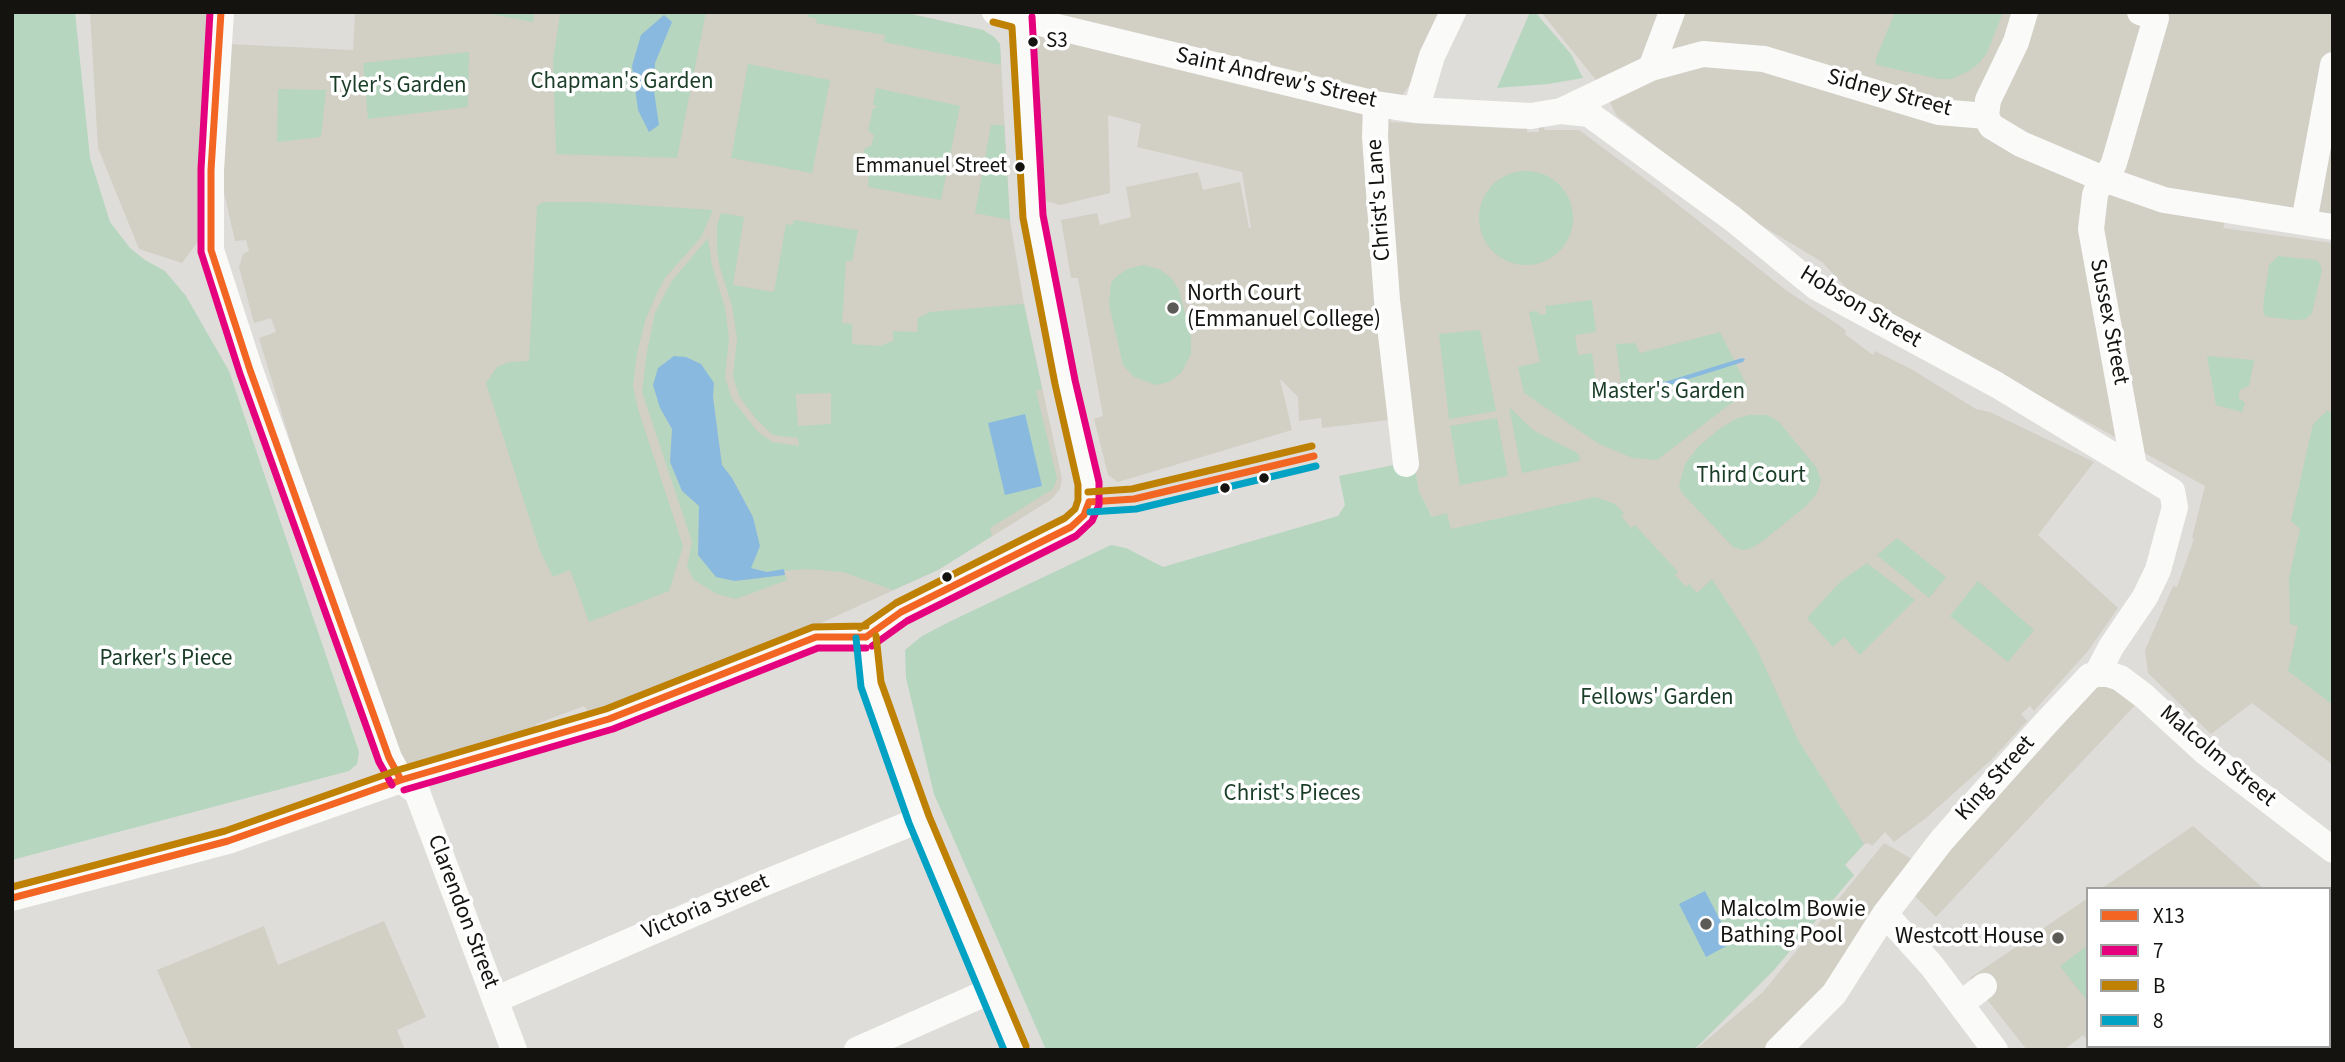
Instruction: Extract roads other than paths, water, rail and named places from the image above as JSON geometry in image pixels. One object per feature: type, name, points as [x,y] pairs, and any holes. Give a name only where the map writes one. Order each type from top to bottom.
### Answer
[{"type":"street","name":"Clarendon Street","points":[[221,12],[211,170],[211,250],[250,370],[389,758],[401,780],[417,792],[514,1050]]},
{"type":"street","name":"Saint Andrew's Street","points":[[995,12],[1376,104],[1416,110],[1531,116],[1561,111]]},
{"type":"street","points":[[1416,110],[1432,56],[1453,12]]},
{"type":"street","points":[[1651,68],[1672,12]]},
{"type":"street","points":[[2025,12],[2016,42],[1988,100],[1986,116],[1991,126],[2021,144],[2164,201],[2333,227]]},
{"type":"street","name":"Sussex Street","points":[[2134,467],[2091,229],[2095,195],[2114,163],[2156,18],[2140,12]]},
{"type":"street","points":[[12,898],[228,841],[401,780],[609,719],[816,637],[866,637],[901,612],[952,584],[1071,527],[1084,515],[1090,502],[1089,484],[1065,382],[1033,216],[1022,18]]},
{"type":"street","name":"Sidney Street","points":[[1561,111],[1651,68],[1703,54],[1764,59],[1939,112],[1986,116]]},
{"type":"street","points":[[2304,222],[2333,65]]},
{"type":"street","name":"Christ's Lane","points":[[1376,104],[1387,300],[1406,464]]},
{"type":"street","name":"Hobson Street","points":[[1561,111],[1589,114],[1733,219],[1816,287],[1997,385],[2172,491]]},
{"type":"street","name":"King Street","points":[[1778,1050],[1834,994],[1885,914],[1941,840],[2044,725],[2091,676],[2097,674],[2145,597],[2158,570],[2175,507],[2172,491]]},
{"type":"street","points":[[866,637],[871,684],[919,820],[1016,1050]]},
{"type":"street","name":"Malcolm Street","points":[[2097,674],[2120,678],[2144,696],[2190,739],[2333,850]]},
{"type":"street","name":"Victoria Street","points":[[495,1000],[757,886],[919,820]]},
{"type":"street","points":[[1885,914],[1932,966],[1996,1050]]},
{"type":"street","points":[[1961,1004],[1983,986]]},
{"type":"street","points":[[857,1050],[990,991]]},
{"type":"water","points":[[664,15],[672,22],[655,63],[654,91],[659,125],[649,132],[638,110],[632,66],[641,35]]},
{"type":"water","points":[[674,356],[686,357],[701,364],[714,383],[713,397],[722,465],[753,517],[760,546],[751,568],[767,572],[784,569],[785,575],[735,581],[716,577],[698,555],[699,506],[682,491],[670,462],[672,429],[660,408],[653,385],[658,368]]},
{"type":"water","points":[[1745,359],[1743,362],[1644,393],[1645,397],[1638,400],[1637,397],[1628,398],[1627,394],[1634,390],[1633,387],[1640,385],[1642,389]]},
{"type":"water","points":[[1025,414],[1042,486],[1005,495],[988,423]]},
{"type":"water","name":"Malcolm Bowie Bathing Pool","points":[[1705,891],[1732,943],[1706,957],[1679,904]]},
{"type":"place","name":"S3","points":[[1033,42]]},
{"type":"place","name":"Emmanuel Street","points":[[1020,167]]},
{"type":"place","name":"North Court (Emmanuel College)","points":[[1173,308]]},
{"type":"place","name":"Malcolm Bowie Bathing Pool","points":[[1706,924]]},
{"type":"place","name":"Westcott House","points":[[2058,938]]},
{"type":"park label","name":"Chapman's Garden","points":[[622,83]]},
{"type":"park label","name":"Tyler's Garden","points":[[398,87]]},
{"type":"park label","name":"Master's Garden","points":[[1668,393]]},
{"type":"park label","name":"Third Court","points":[[1751,477]]},
{"type":"park label","name":"Parker's Piece","points":[[166,660]]},
{"type":"park label","name":"Fellows' Garden","points":[[1657,699]]},
{"type":"park label","name":"Christ's Pieces","points":[[1292,795]]}]
